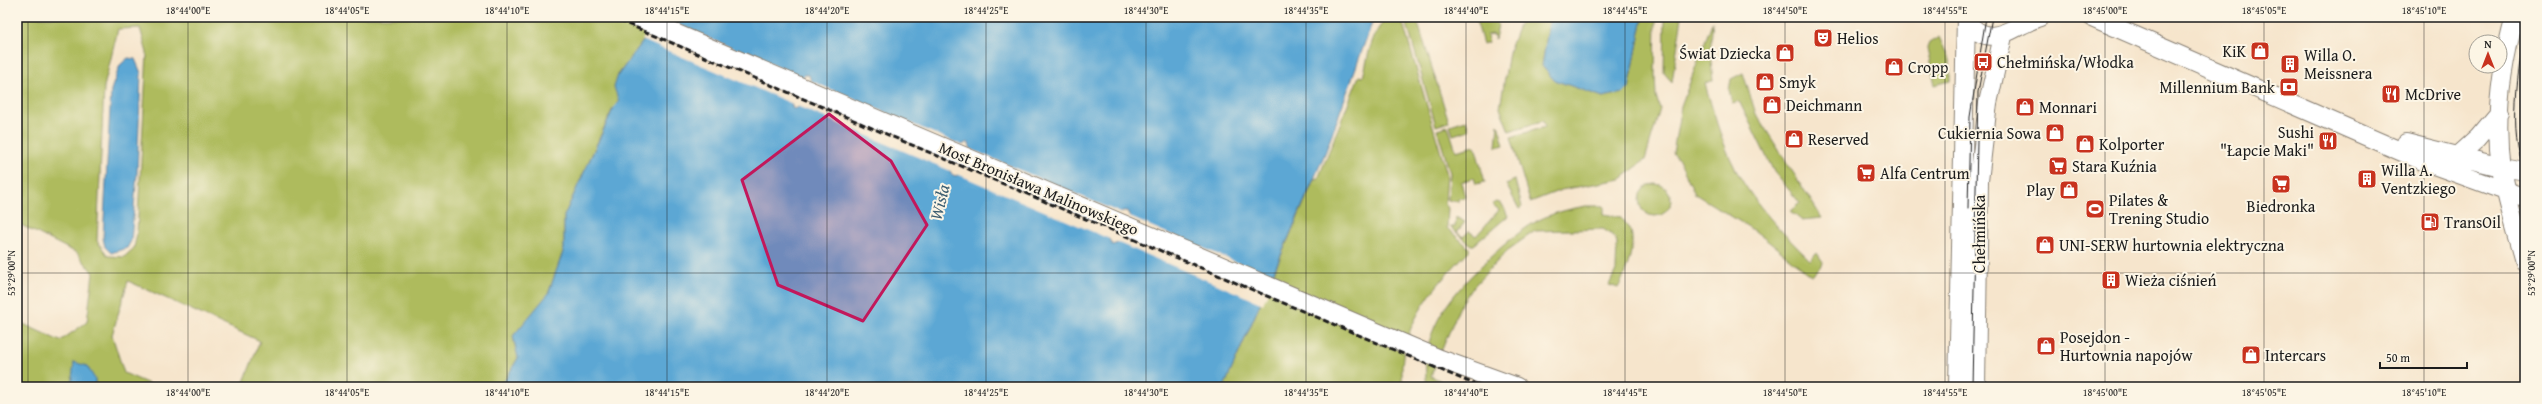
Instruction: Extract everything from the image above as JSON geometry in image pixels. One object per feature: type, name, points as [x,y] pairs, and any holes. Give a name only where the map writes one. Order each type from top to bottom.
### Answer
[{"type":"main road","name":"Most Bronisława Malinowskiego","points":[[637,17],[1440,358],[1517,387]]},
{"type":"main road","points":[[1966,19],[1979,33],[2003,36],[2040,17]]},
{"type":"main road","points":[[2077,17],[2111,27]]},
{"type":"main road","points":[[2092,17],[2111,27],[2329,119],[2423,161],[2525,198]]},
{"type":"main road","points":[[2515,17],[2508,44],[2500,112],[2499,143],[2501,167],[2506,191],[2525,262]]},
{"type":"main road","name":"Chełmińska","points":[[1958,387],[1966,19]]},
{"type":"main road","name":"Chełmińska","points":[[1976,387],[1979,181],[1988,103],[2003,36]]},
{"type":"main road","points":[[2458,156],[2478,138],[2500,112]]},
{"type":"main road","points":[[2329,119],[2430,150],[2501,167],[2525,171]]},
{"type":"main road","name":"Chełmińska","points":[[1943,387],[1951,379],[1959,363]]},
{"type":"highlighted area","points":[[829,114],[891,161],[927,225],[863,321],[778,285],[742,180]]},
{"type":"green space","points":[[17,17],[661,17],[618,75],[619,102],[613,108],[564,216],[564,249],[548,295],[513,336],[518,358],[501,387],[242,387],[260,341],[128,281],[112,335],[124,373],[156,387],[95,387],[95,379],[72,376],[71,387],[17,387],[17,321],[60,341],[87,322],[93,273],[77,253],[17,223]],"holes":[[[140,28],[147,53],[137,233],[134,248],[124,257],[108,256],[97,241],[104,87],[118,29]]]},
{"type":"green space","points":[[1393,17],[1402,20],[1447,174],[1445,204],[1448,208],[1447,228],[1469,248],[1469,251],[1442,280],[1419,312],[1405,347],[1402,367],[1403,387],[1224,387],[1315,178],[1318,179],[1359,76],[1363,77],[1369,51],[1376,33],[1386,20]]},
{"type":"green space","points":[[1405,17],[1416,17],[1449,122],[1436,126]]},
{"type":"green space","points":[[1475,17],[1496,17],[1498,25],[1495,39],[1493,34],[1487,35],[1489,42],[1483,44]]},
{"type":"green space","points":[[1522,17],[1550,17],[1542,66],[1554,80],[1603,97],[1629,88],[1643,17],[1656,17],[1655,74],[1656,96],[1660,109],[1645,160],[1621,179],[1561,190],[1530,202],[1511,137],[1545,127],[1543,121],[1509,131],[1500,108],[1509,52]]},
{"type":"green space","points":[[1665,17],[1682,17],[1672,82],[1664,73]]},
{"type":"green space","points":[[1713,20],[1710,53],[1713,80],[1705,84],[1724,143],[1739,175],[1766,214],[1810,260],[1817,253],[1823,262],[1822,266],[1812,276],[1755,231],[1695,194],[1679,160],[1673,153],[1681,106]]},
{"type":"green space","points":[[1939,37],[1950,61],[1950,81],[1935,85],[1927,48],[1929,43]]},
{"type":"green space","points":[[1743,73],[1756,114],[1822,218],[1801,220],[1790,211],[1800,203],[1774,172],[1739,101],[1732,103],[1729,90],[1731,79]]},
{"type":"green space","points":[[1466,120],[1469,130],[1453,135],[1450,125]]},
{"type":"green space","points":[[1498,124],[1504,145],[1496,147]]},
{"type":"green space","points":[[1448,126],[1456,151],[1475,146],[1485,182],[1476,184],[1474,178],[1461,182],[1465,197],[1458,199],[1458,202],[1448,200],[1450,173],[1437,129]]},
{"type":"green space","points":[[1515,180],[1522,207],[1519,209],[1506,184]]},
{"type":"green space","points":[[1652,184],[1658,184],[1668,191],[1671,200],[1670,206],[1664,213],[1658,216],[1652,216],[1642,209],[1639,203],[1639,197],[1646,187]]},
{"type":"green space","points":[[1497,202],[1502,204],[1508,216],[1474,245],[1471,245],[1450,227],[1455,227],[1456,217],[1465,222],[1457,232],[1463,237],[1469,231],[1476,236],[1499,210],[1492,204]]},
{"type":"green space","points":[[1586,206],[1604,206],[1604,214],[1620,217],[1630,229],[1632,235],[1631,251],[1627,268],[1618,288],[1609,285],[1616,270],[1617,242],[1614,236],[1603,229],[1535,231],[1508,250],[1471,289],[1460,306],[1431,376],[1441,381],[1438,387],[1427,387],[1427,350],[1432,334],[1438,319],[1447,305],[1469,278],[1515,236],[1537,221],[1567,210]]},
{"type":"water","name":"Wisła","points":[[661,17],[1374,17],[1326,151],[1224,387],[501,387],[518,358],[513,336],[548,294],[564,249],[564,216],[614,107],[619,102],[614,87],[618,75]],"holes":[[[804,75],[809,75],[811,81],[799,107],[793,109],[791,103]],[[968,142],[971,149],[959,175],[953,176],[950,171],[962,145]],[[1122,211],[1127,211],[1130,217],[1118,243],[1112,245],[1109,239]]]},
{"type":"water","points":[[1550,17],[1643,17],[1629,88],[1623,93],[1603,97],[1554,80],[1542,66]]},
{"type":"water","points":[[128,58],[135,59],[141,73],[137,174],[131,241],[127,248],[111,253],[105,247],[103,238],[111,90],[120,65]]},
{"type":"water","points":[[74,362],[87,366],[95,379],[95,387],[71,387]]},
{"type":"pier","points":[[658,17],[804,78],[793,104],[642,40]]},
{"type":"pier","points":[[809,80],[964,146],[953,172],[797,106]]},
{"type":"pier","points":[[968,148],[1123,214],[1112,240],[957,174]]},
{"type":"pier","points":[[1127,216],[1274,278],[1263,304],[1116,242]]},
{"type":"tram line","points":[[1968,208],[1970,117],[1986,17]]},
{"type":"tram line","points":[[1972,387],[1978,92],[1992,17]]},
{"type":"tram line","points":[[2525,31],[2516,100],[2517,138],[2520,154],[2525,167]]},
{"type":"railway","points":[[611,17],[1481,387]]},
{"type":"place","name":"Helios","points":[[1823,38]]},
{"type":"place","name":"KiK","points":[[2260,51]]},
{"type":"place","name":"Świat Dziecka","points":[[1785,53]]},
{"type":"place","name":"Chełmińska/Włodka","points":[[1983,62]]},
{"type":"place","name":"Willa O. Meissnera","points":[[2290,64]]},
{"type":"place","name":"Cropp","points":[[1894,67]]},
{"type":"place","name":"Smyk","points":[[1765,82]]},
{"type":"place","name":"Millennium Bank","points":[[2289,87]]},
{"type":"place","name":"McDrive","points":[[2391,94]]},
{"type":"place","name":"Deichmann","points":[[1772,105]]},
{"type":"place","name":"Monnari","points":[[2025,107]]},
{"type":"place","name":"Cukiernia Sowa","points":[[2055,133]]},
{"type":"place","name":"Reserved","points":[[1794,139]]},
{"type":"place","name":"Sushi \"Łapcie Maki\"","points":[[2328,141]]},
{"type":"place","name":"Kolporter","points":[[2085,144]]},
{"type":"place","name":"Stara Kuźnia","points":[[2058,166]]},
{"type":"place","name":"Alfa Centrum","points":[[1866,173]]},
{"type":"place","name":"Willa A. Ventzkiego","points":[[2367,179]]},
{"type":"place","name":"Biedronka","points":[[2281,184]]},
{"type":"place","name":"Play","points":[[2069,190]]},
{"type":"place","name":"Pilates & Trening Studio","points":[[2095,209]]},
{"type":"place","name":"TransOil","points":[[2430,222]]},
{"type":"place","name":"UNI-SERW hurtownia elektryczna","points":[[2045,245]]},
{"type":"place","name":"Wieża ciśnień","points":[[2111,280]]},
{"type":"place","name":"Posejdon - Hurtownia napojów","points":[[2046,346]]},
{"type":"place","name":"Intercars","points":[[2251,355]]}]
